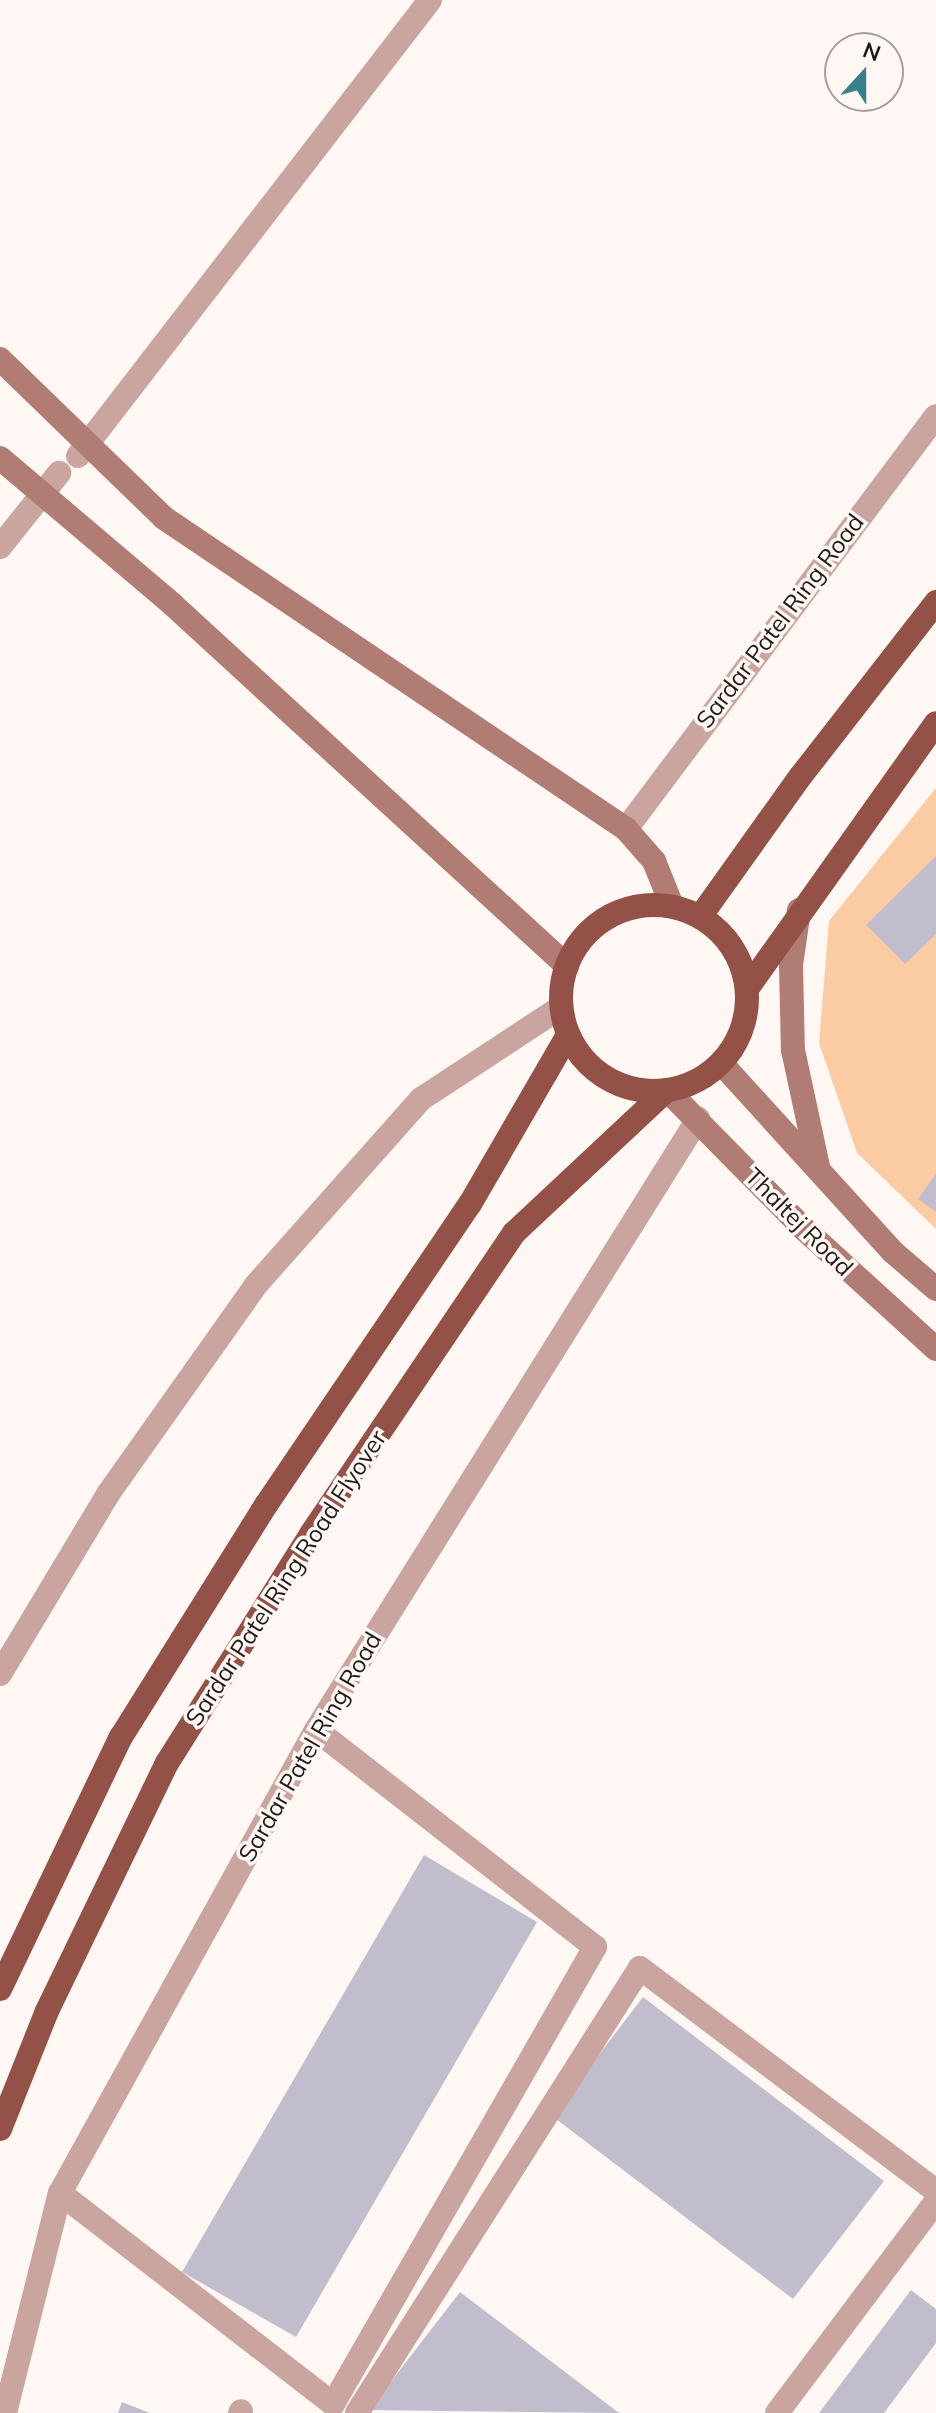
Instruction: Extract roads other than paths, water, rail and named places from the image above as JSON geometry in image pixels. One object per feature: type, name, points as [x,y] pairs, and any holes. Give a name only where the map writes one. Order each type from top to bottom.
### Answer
[{"type":"highway","points":[[700,917],[800,777],[936,602]]},
{"type":"highway","points":[[747,989],[800,908],[936,723]]},
{"type":"highway","points":[[643,905],[672,906],[700,917],[724,935],[740,960],[747,989],[746,1016],[721,1063],[705,1076],[667,1090],[637,1089],[608,1079],[585,1060],[568,1035],[561,1007],[567,966],[591,929],[615,912],[643,905]]},
{"type":"highway","points":[[0,1989],[121,1737],[358,1369],[470,1204],[568,1035]]},
{"type":"highway","name":"Sardar Patel Ring Road Flyover","points":[[0,2129],[47,2011],[167,1763],[401,1399],[514,1233],[667,1090]]},
{"type":"main road","points":[[0,359],[84,451],[164,518],[626,829],[654,861],[672,906]]},
{"type":"main road","points":[[0,458],[172,604],[567,966]]},
{"type":"main road","points":[[800,908],[791,965],[793,1050],[818,1169]]},
{"type":"main road","points":[[721,1063],[893,1252],[936,1289]]},
{"type":"main road","name":"Thaltej Road","points":[[667,1090],[803,1228],[936,1349]]},
{"type":"street","points":[[0,547],[59,473],[63,454],[84,451],[430,0]]},
{"type":"street","name":"Sardar Patel Ring Road","points":[[626,829],[936,416]]},
{"type":"street","points":[[0,1674],[108,1494],[255,1286],[421,1099],[561,1007]]},
{"type":"street","name":"Sardar Patel Ring Road","points":[[5,2413],[60,2193],[316,1730],[698,1119]]},
{"type":"street","points":[[60,2193],[333,2404],[595,1947],[316,1730]]},
{"type":"street","points":[[357,2413],[640,1968],[936,2191]]},
{"type":"street","points":[[777,2413],[936,2201]]}]
